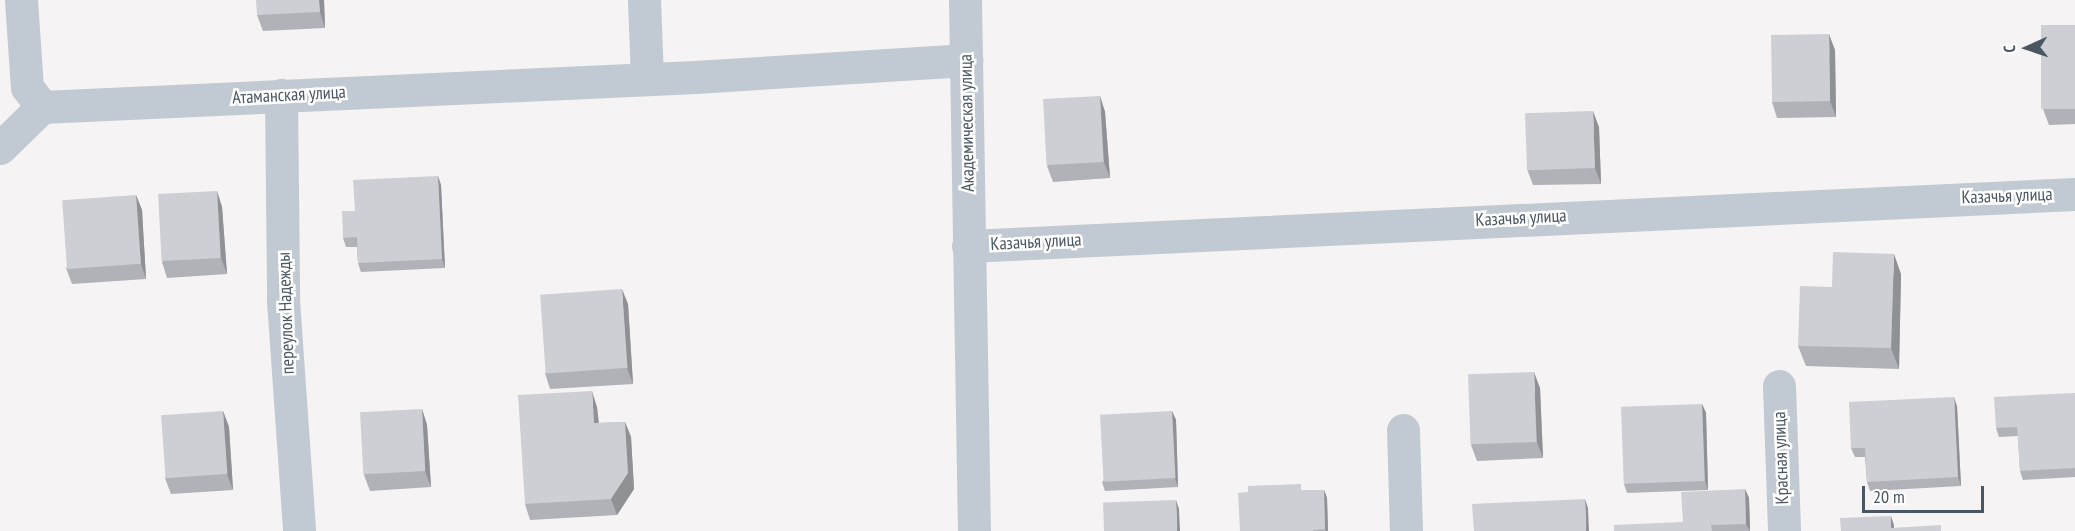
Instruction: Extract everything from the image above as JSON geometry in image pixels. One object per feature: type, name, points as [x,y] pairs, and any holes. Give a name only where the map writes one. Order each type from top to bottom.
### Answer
[{"type":"street","points":[[0,148],[42,107],[27,87],[21,0]]},
{"type":"street","points":[[644,0],[647,79]]},
{"type":"street","name":"Академическая улица","points":[[965,0],[974,531]]},
{"type":"street","name":"Атаманская улица","points":[[42,107],[647,79],[966,60]]},
{"type":"street","name":"переулок Надежды","points":[[281,95],[283,300],[299,531]]},
{"type":"street","name":"Казачья улица","points":[[968,246],[2075,194]]},
{"type":"street","name":"Красная улица","points":[[1779,386],[1784,531]]},
{"type":"street","points":[[1403,430],[1406,531]]},
{"type":"building","points":[[256,0],[319,0],[320,12],[257,15]]},
{"type":"building","points":[[2041,25],[2075,25],[2075,109],[2041,109]]},
{"type":"building","points":[[1829,34],[1830,101],[1772,102],[1771,35]]},
{"type":"building","points":[[1100,96],[1103,162],[1047,165],[1043,99]]},
{"type":"building","points":[[1593,111],[1595,168],[1527,170],[1525,113]]},
{"type":"building","points":[[438,176],[442,259],[358,263],[357,237],[343,238],[342,211],[355,211],[353,180]]},
{"type":"building","points":[[217,191],[221,258],[162,261],[158,194]]},
{"type":"building","points":[[136,195],[141,264],[67,269],[62,200]]},
{"type":"building","points":[[1833,252],[1894,254],[1891,348],[1798,346],[1800,286],[1832,287]]},
{"type":"building","points":[[622,289],[628,368],[546,374],[540,295]]},
{"type":"building","points":[[1534,372],[1536,442],[1470,444],[1468,374]]},
{"type":"building","points":[[592,391],[594,423],[625,422],[628,473],[611,499],[525,504],[518,395]]},
{"type":"building","points":[[2075,393],[2075,468],[2020,471],[2017,427],[1996,428],[1994,397]]},
{"type":"building","points":[[1954,397],[1958,477],[1867,482],[1865,448],[1851,448],[1849,402]]},
{"type":"building","points":[[1702,404],[1705,481],[1624,484],[1621,407]]},
{"type":"building","points":[[422,409],[425,471],[363,474],[360,412]]},
{"type":"building","points":[[223,411],[227,474],[166,478],[161,415]]},
{"type":"building","points":[[1172,411],[1176,478],[1104,482],[1100,415]]},
{"type":"building","points":[[1301,484],[1301,490],[1324,490],[1325,529],[1240,531],[1238,493],[1248,492],[1248,486]]},
{"type":"building","points":[[1745,489],[1746,524],[1711,525],[1712,531],[1614,531],[1614,525],[1683,522],[1681,492]]},
{"type":"building","points":[[1585,499],[1586,531],[1474,531],[1472,504]]},
{"type":"building","points":[[1176,500],[1177,531],[1104,531],[1103,503]]},
{"type":"building","points":[[1891,516],[1891,528],[1941,525],[1941,531],[1841,531],[1840,518]]}]
